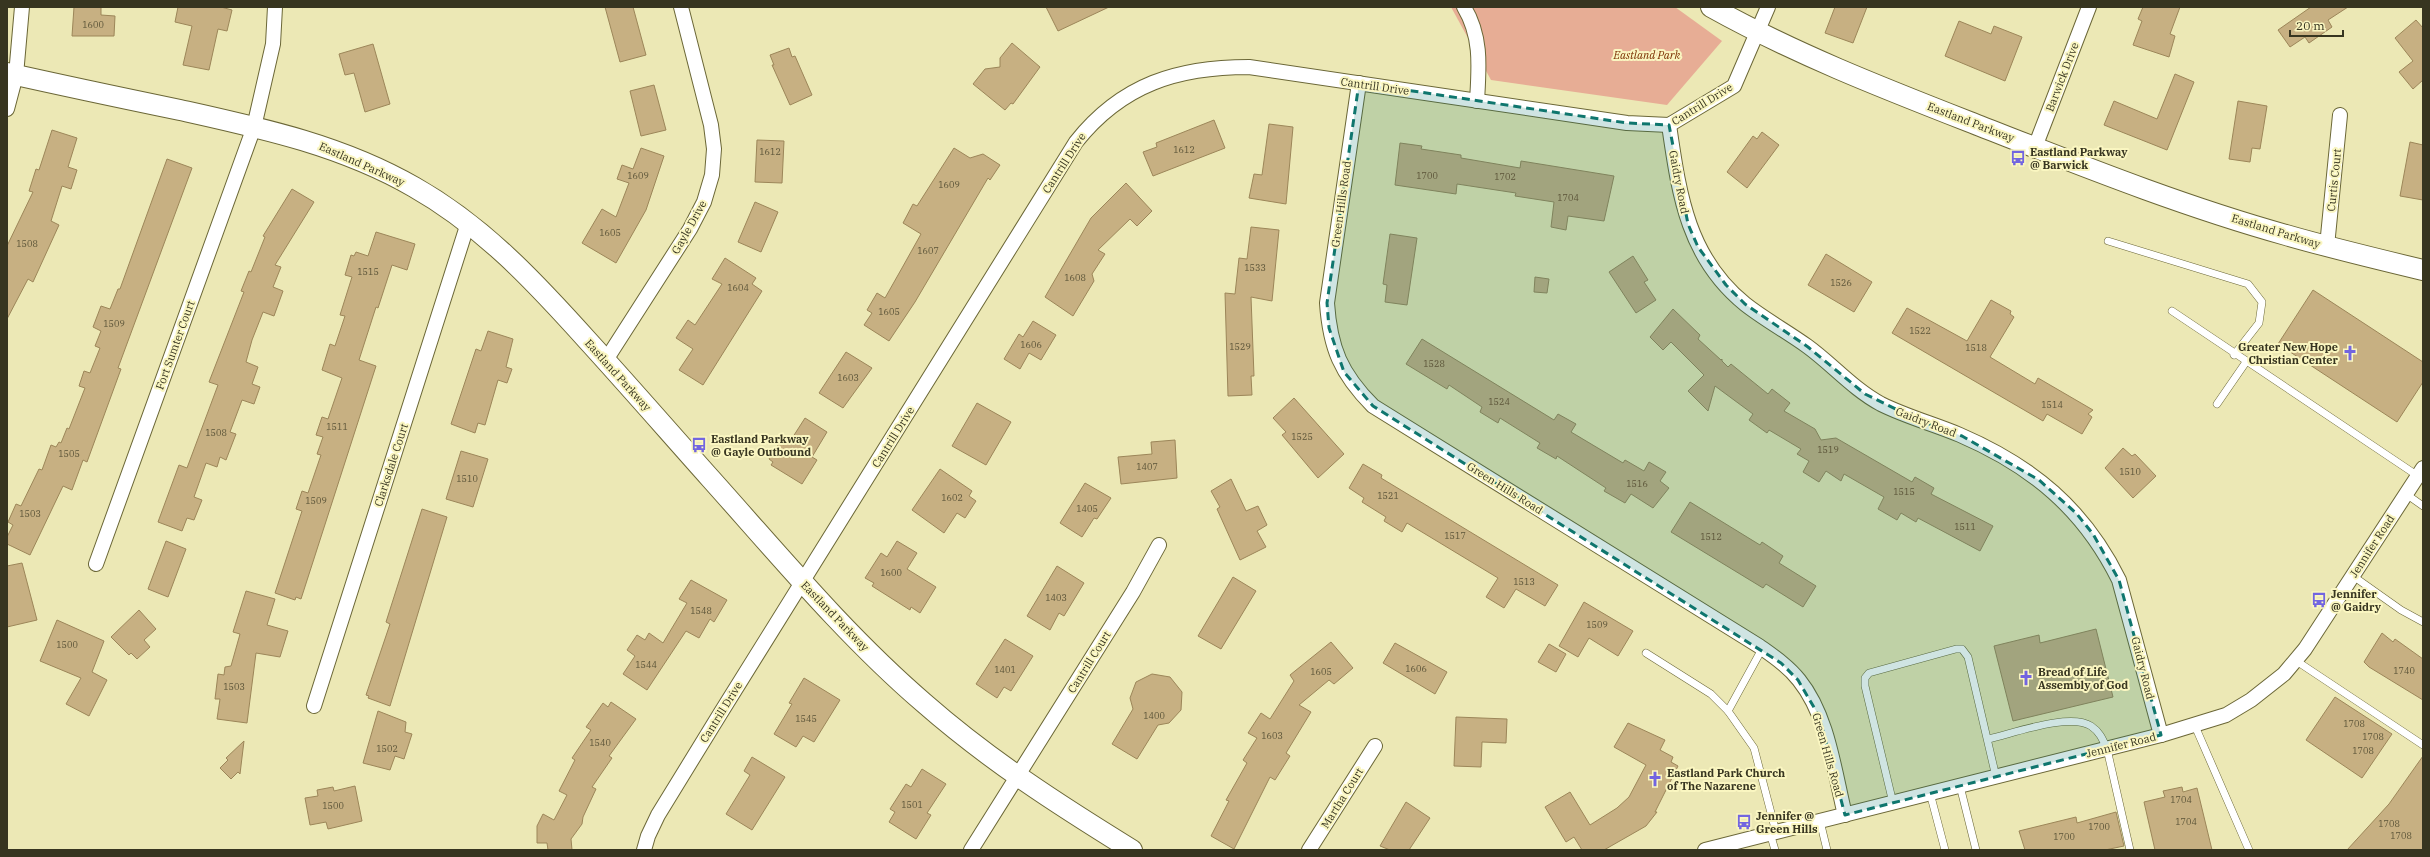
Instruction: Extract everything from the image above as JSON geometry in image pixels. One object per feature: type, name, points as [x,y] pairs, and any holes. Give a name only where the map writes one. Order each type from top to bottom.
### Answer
[{"type":"street","points":[[7,109],[22,7]]},
{"type":"street","name":"Fort Sumter Court","points":[[96,564],[254,126],[273,44],[275,7]]},
{"type":"street","name":"Gayle Drive","points":[[606,360],[690,229],[704,202],[712,175],[714,149],[711,125],[680,7]]},
{"type":"street","points":[[1464,7],[1475,30],[1479,50],[1477,101]]},
{"type":"street","name":"Eastland Parkway","points":[[1711,7],[1758,33],[1836,69],[2035,147],[2192,205],[2285,235],[2423,270]]},
{"type":"street","name":"Cantrill Drive","points":[[644,850],[648,836],[658,815],[1076,142],[1101,116],[1134,92],[1159,80],[1186,71],[1215,67],[1249,67],[1627,123],[1669,125],[1734,86],[1768,7]]},
{"type":"street","name":"Barwick Drive","points":[[2035,147],[2089,7]]},
{"type":"street","name":"Eastland Parkway","points":[[12,74],[254,126],[333,149],[386,172],[443,205],[468,223],[519,266],[606,360],[803,582],[869,651],[922,702],[1017,777],[1132,850]]},
{"type":"street","name":"Green Hills Road","points":[[1359,83],[1327,303],[1329,328],[1335,350],[1344,372],[1356,389],[1373,406],[1762,649],[1794,675],[1809,696],[1819,716],[1845,815]]},
{"type":"street","name":"Curtis Court","points":[[2327,246],[2340,115]]},
{"type":"street","name":"Gaidry Road","points":[[1669,125],[1681,198],[1688,224],[1708,262],[1730,290],[1745,304],[1808,347],[1865,394],[1916,419],[1962,436],[2010,461],[2059,495],[2076,513],[2104,552],[2119,580],[2161,736]]},
{"type":"street","name":"Clarksdale Court","points":[[314,706],[468,223]]},
{"type":"street","name":"Jennifer Road","points":[[1705,850],[2161,736],[2226,715],[2251,700],[2272,684],[2295,660],[2353,576],[2420,472]]},
{"type":"street","name":"Cantrill Court","points":[[1017,777],[1133,592],[1159,545]]},
{"type":"street","name":"Martha Court","points":[[1309,850],[1375,746]]},
{"type":"street","points":[[971,850],[1017,777]]},
{"type":"lane","points":[[2108,241],[2248,284],[2262,302],[2259,323],[2234,355]]},
{"type":"lane","points":[[2172,311],[2234,355],[2420,472]]},
{"type":"lane","points":[[2217,404],[2246,362]]},
{"type":"lane","points":[[2406,494],[2423,506]]},
{"type":"lane","points":[[2353,576],[2401,610],[2423,622]]},
{"type":"lane","points":[[1728,711],[1762,649]]},
{"type":"lane","points":[[1893,803],[1865,686],[1865,678],[1869,673],[1956,649],[1962,649],[1968,657],[1996,777]]},
{"type":"lane","points":[[1646,653],[1711,694],[1728,711],[1754,748],[1773,833],[1775,850]]},
{"type":"lane","points":[[2295,660],[2423,745]]},
{"type":"lane","points":[[1988,739],[2074,720],[2091,726],[2102,738],[2107,749],[2130,850]]},
{"type":"lane","points":[[2195,726],[2249,850]]},
{"type":"lane","points":[[1960,786],[1976,850]]},
{"type":"lane","points":[[1930,793],[1944,850]]},
{"type":"lane","points":[[1820,821],[1827,850]]},
{"type":"highlighted area","points":[[1359,83],[1627,123],[1669,125],[1688,224],[1698,247],[1726,285],[1745,304],[1808,347],[1865,394],[1916,419],[1962,436],[2039,480],[2076,513],[2093,534],[2119,580],[2161,735],[1845,815],[1819,716],[1798,680],[1781,663],[1373,406],[1344,372],[1329,328],[1327,303]]},
{"type":"green space","name":"Eastland Park","points":[[1451,7],[1675,7],[1722,41],[1667,105],[1491,80]]},
{"type":"building","points":[[74,7],[101,7],[101,15],[115,16],[114,36],[72,36]]},
{"type":"building","points":[[178,7],[221,7],[232,10],[227,31],[218,29],[209,70],[183,65],[192,26],[175,22]]},
{"type":"building","points":[[605,7],[633,7],[646,55],[620,62]]},
{"type":"building","points":[[1046,7],[1109,7],[1058,31]]},
{"type":"building","points":[[1835,7],[1867,7],[1853,43],[1825,33]]},
{"type":"building","points":[[2143,7],[2180,7],[2170,34],[2175,36],[2169,57],[2133,45],[2142,21],[2138,19]]},
{"type":"building","points":[[2311,7],[2348,7],[2328,20],[2332,27],[2309,43],[2305,37],[2290,47],[2278,30]]},
{"type":"building","points":[[2416,20],[2423,28],[2423,80],[2413,89],[2399,72],[2413,61],[2395,38]]},
{"type":"building","points":[[1959,21],[1991,34],[1994,26],[2022,37],[2005,81],[1945,56]]},
{"type":"building","points":[[1012,43],[1040,67],[1013,104],[1011,103],[1005,110],[973,84],[985,69],[1000,67],[1000,58]]},
{"type":"building","points":[[373,44],[390,104],[365,112],[354,73],[345,75],[339,54]]},
{"type":"building","points":[[789,48],[792,57],[795,56],[812,95],[790,105],[772,65],[774,65],[770,55]]},
{"type":"building","points":[[2175,74],[2194,82],[2167,150],[2104,125],[2114,101],[2157,119]]},
{"type":"building","points":[[654,85],[666,130],[641,136],[630,91]]},
{"type":"building","points":[[2238,101],[2267,106],[2260,149],[2252,148],[2250,162],[2229,159]]},
{"type":"building","points":[[1214,120],[1225,148],[1153,176],[1143,152],[1157,147],[1156,143]]},
{"type":"building","points":[[1269,124],[1293,127],[1286,204],[1249,198],[1254,174],[1262,175]]},
{"type":"building","points":[[52,130],[77,138],[68,167],[77,170],[71,189],[62,186],[51,221],[59,225],[33,282],[28,279],[7,319],[7,246],[33,192],[29,191],[36,169],[39,170]]},
{"type":"building","points":[[1762,132],[1779,145],[1747,188],[1727,172],[1753,136],[1757,139]]},
{"type":"building","points":[[757,140],[784,141],[782,183],[755,182]]},
{"type":"building","points":[[2410,142],[2423,145],[2423,200],[2400,196]]},
{"type":"building","points":[[1400,143],[1422,146],[1421,149],[1461,155],[1461,158],[1520,168],[1521,161],[1614,176],[1604,221],[1568,216],[1566,230],[1551,227],[1554,202],[1515,196],[1516,193],[1457,184],[1456,194],[1395,185]]},
{"type":"building","points":[[641,148],[664,156],[646,210],[616,263],[582,243],[602,209],[616,217],[629,183],[617,179],[622,165],[633,169]]},
{"type":"building","points":[[954,148],[970,158],[983,154],[1000,165],[990,180],[988,178],[915,302],[889,341],[864,325],[872,313],[867,310],[877,293],[885,298],[921,234],[903,223],[913,204],[917,206]]},
{"type":"building","points":[[167,159],[192,168],[118,368],[121,369],[87,462],[83,460],[72,490],[63,486],[30,555],[7,544],[7,537],[13,525],[8,522],[16,504],[21,506],[39,469],[42,470],[51,445],[56,447],[59,442],[61,443],[67,428],[69,429],[85,388],[79,386],[84,371],[90,373],[100,348],[95,346],[101,331],[93,327],[101,306],[110,309],[118,289],[120,289]]},
{"type":"building","points":[[1126,183],[1152,211],[1137,226],[1130,219],[1098,250],[1105,254],[1092,274],[1094,281],[1073,316],[1045,297],[1091,218]]},
{"type":"building","points":[[292,189],[314,202],[275,265],[281,267],[273,287],[283,291],[274,316],[263,312],[252,340],[246,362],[258,367],[252,384],[260,387],[254,404],[242,400],[230,432],[236,434],[226,460],[220,457],[217,467],[206,463],[194,497],[202,500],[194,520],[187,518],[182,531],[158,522],[179,465],[187,468],[218,385],[209,382],[244,292],[241,291],[249,271],[251,272],[265,237],[263,236]]},
{"type":"building","points":[[755,202],[778,212],[761,252],[738,242]]},
{"type":"building","points":[[1251,227],[1279,230],[1272,301],[1251,297],[1254,376],[1251,376],[1252,395],[1228,396],[1225,293],[1235,294],[1239,258],[1247,259]]},
{"type":"building","points":[[376,232],[415,244],[407,270],[392,265],[378,308],[376,307],[359,360],[376,366],[301,599],[296,597],[295,600],[275,593],[302,511],[296,509],[302,491],[308,493],[321,455],[317,454],[323,437],[316,435],[322,417],[328,419],[342,378],[322,370],[330,344],[335,346],[345,316],[340,315],[352,277],[345,275],[351,255],[354,256],[356,252],[368,256]]},
{"type":"building","points":[[1390,234],[1417,238],[1407,305],[1385,302],[1387,285],[1383,284]]},
{"type":"building","points":[[1826,254],[1872,282],[1854,312],[1808,285]]},
{"type":"building","points":[[1633,256],[1648,280],[1644,282],[1656,300],[1636,313],[1609,272]]},
{"type":"building","points":[[725,258],[756,278],[752,284],[762,291],[703,385],[679,370],[693,349],[676,338],[688,320],[695,325],[722,284],[712,279]]},
{"type":"building","points":[[1535,277],[1549,279],[1547,293],[1534,292]]},
{"type":"building","name":"Greater New Hope Christian Center","points":[[2313,290],[2423,362],[2423,382],[2397,422],[2278,344]]},
{"type":"building","points":[[1991,300],[2011,311],[2010,314],[2014,317],[1990,357],[2035,384],[2038,378],[2093,410],[2088,414],[2092,417],[2082,434],[2047,414],[2043,421],[1892,333],[1907,308],[1967,341]]},
{"type":"building","points":[[1673,309],[1700,335],[1698,339],[1721,360],[1722,359],[1728,367],[1731,364],[1768,394],[1772,389],[1790,403],[1784,411],[1815,429],[1821,440],[1836,438],[1912,482],[1915,477],[1934,488],[1931,494],[1993,526],[1980,551],[1918,518],[1916,522],[1901,513],[1897,520],[1878,509],[1884,497],[1844,474],[1841,481],[1826,471],[1819,482],[1803,472],[1809,461],[1797,454],[1801,449],[1769,430],[1767,433],[1749,420],[1753,414],[1715,386],[1708,411],[1688,391],[1704,375],[1671,342],[1663,350],[1650,337]]},
{"type":"building","points":[[1033,321],[1056,335],[1041,360],[1029,353],[1020,369],[1004,359],[1019,334],[1023,337]]},
{"type":"building","points":[[488,331],[513,339],[506,367],[512,369],[507,383],[498,380],[485,425],[478,423],[475,433],[451,424],[476,349],[481,351]]},
{"type":"building","points":[[1422,339],[1554,420],[1558,414],[1576,424],[1571,432],[1623,463],[1625,460],[1644,471],[1649,462],[1666,472],[1660,481],[1669,488],[1653,508],[1631,494],[1625,503],[1604,491],[1606,488],[1557,456],[1556,459],[1537,448],[1540,443],[1500,418],[1498,423],[1480,412],[1482,407],[1449,385],[1447,389],[1406,364]]},
{"type":"building","points":[[846,352],[872,368],[843,408],[819,393]]},
{"type":"building","points":[[1294,398],[1344,454],[1318,478],[1282,435],[1286,432],[1273,418]]},
{"type":"building","points":[[977,403],[1011,422],[986,465],[952,446]]},
{"type":"building","points":[[805,418],[827,432],[812,457],[817,460],[802,484],[771,465],[773,462],[769,459],[780,442],[784,445],[786,441],[789,443]]},
{"type":"building","points":[[1175,440],[1177,478],[1121,484],[1118,457],[1152,454],[1151,442]]},
{"type":"building","points":[[2123,448],[2132,456],[2135,454],[2156,476],[2133,498],[2105,468]]},
{"type":"building","points":[[461,451],[488,459],[473,507],[446,499]]},
{"type":"building","points":[[1363,464],[1382,475],[1381,478],[1558,585],[1545,606],[1516,589],[1504,608],[1486,597],[1498,578],[1407,523],[1402,532],[1384,521],[1386,517],[1362,502],[1364,498],[1349,488]]},
{"type":"building","points":[[940,469],[972,491],[969,496],[976,501],[965,518],[957,513],[944,533],[912,510]]},
{"type":"building","points":[[1231,479],[1246,511],[1258,506],[1267,525],[1257,531],[1266,547],[1240,560],[1217,509],[1220,507],[1211,491]]},
{"type":"building","points":[[1085,483],[1111,498],[1097,519],[1094,518],[1082,537],[1060,523]]},
{"type":"building","points":[[1690,502],[1760,545],[1762,542],[1783,556],[1779,563],[1816,586],[1803,607],[1766,584],[1763,588],[1671,532]]},
{"type":"building","points":[[422,509],[447,517],[390,706],[368,698],[369,696],[366,695],[390,624],[386,622]]},
{"type":"building","points":[[166,541],[186,549],[168,597],[148,589]]},
{"type":"building","points":[[897,541],[917,553],[907,569],[936,587],[920,613],[911,607],[910,610],[872,586],[874,583],[865,578],[881,553],[887,557]]},
{"type":"building","points":[[22,563],[37,620],[7,627],[7,566]]},
{"type":"building","points":[[1057,566],[1084,583],[1064,616],[1059,613],[1050,630],[1027,616]]},
{"type":"building","points":[[1233,577],[1256,591],[1221,649],[1198,636]]},
{"type":"building","points":[[691,580],[727,600],[714,622],[710,619],[699,638],[686,631],[647,690],[623,674],[635,656],[627,650],[637,635],[645,640],[649,633],[663,643],[687,603],[679,599]]},
{"type":"building","points":[[246,591],[275,599],[267,625],[288,631],[280,657],[256,653],[247,723],[217,719],[220,699],[215,699],[218,674],[224,675],[225,667],[231,666],[240,634],[233,632]]},
{"type":"building","points":[[1584,602],[1633,631],[1618,656],[1589,638],[1578,657],[1559,646]]},
{"type":"building","points":[[139,610],[156,629],[144,640],[150,647],[137,659],[131,653],[129,655],[111,637]]},
{"type":"building","points":[[57,620],[104,641],[92,672],[107,680],[89,716],[66,704],[81,678],[40,661]]},
{"type":"building","points":[[2096,629],[2113,697],[2013,721],[1994,646],[2039,635],[2040,643]]},
{"type":"building","points":[[2382,633],[2393,642],[2395,639],[2423,659],[2423,700],[2369,667],[2364,662]]},
{"type":"building","points":[[1005,639],[1033,656],[1011,691],[1004,687],[997,698],[976,684]]},
{"type":"building","points":[[1331,642],[1353,668],[1334,684],[1329,680],[1299,705],[1311,712],[1286,753],[1290,756],[1275,780],[1270,777],[1234,849],[1211,836],[1229,801],[1226,800],[1247,763],[1243,760],[1257,738],[1248,733],[1261,713],[1270,719],[1294,681],[1290,675]]},
{"type":"building","points":[[1395,643],[1447,672],[1435,694],[1383,663]]},
{"type":"building","points":[[1549,644],[1566,654],[1556,672],[1538,662]]},
{"type":"building","points":[[1152,674],[1170,677],[1182,692],[1181,710],[1169,723],[1158,725],[1137,759],[1112,744],[1133,709],[1130,698],[1136,682]]},
{"type":"building","points":[[804,678],[840,700],[814,742],[803,736],[796,747],[774,734],[792,704],[789,703]]},
{"type":"building","points":[[2335,697],[2392,734],[2362,778],[2306,740]]},
{"type":"building","points":[[611,702],[636,719],[609,756],[612,758],[592,787],[596,789],[583,817],[582,824],[571,839],[572,850],[548,850],[547,843],[537,843],[537,826],[543,814],[554,820],[567,795],[559,791],[575,760],[572,758],[591,730],[586,727],[603,703],[608,707]]},
{"type":"building","points":[[378,711],[406,722],[405,732],[412,734],[404,759],[395,756],[390,770],[363,763]]},
{"type":"building","points":[[1456,717],[1507,719],[1506,743],[1482,742],[1481,767],[1454,766]]},
{"type":"building","name":"Eastland Park Church of The Nazarene","points":[[1628,723],[1665,740],[1660,750],[1673,757],[1671,762],[1678,766],[1655,812],[1657,812],[1646,826],[1604,850],[1582,850],[1574,837],[1566,842],[1545,807],[1570,792],[1590,825],[1617,808],[1629,797],[1646,765],[1614,747]]},
{"type":"building","points":[[244,741],[240,774],[238,772],[231,779],[220,768],[228,760],[226,758]]},
{"type":"building","points":[[2423,756],[2423,850],[2347,850],[2389,804]]},
{"type":"building","points":[[752,757],[785,777],[752,830],[726,814],[750,775],[744,771]]},
{"type":"building","points":[[922,769],[946,784],[927,813],[931,815],[916,839],[889,822],[895,812],[890,809],[906,784],[911,787]]},
{"type":"building","points":[[355,786],[362,821],[328,829],[326,822],[310,825],[305,798],[318,796],[317,790],[333,787],[334,791]]},
{"type":"building","points":[[2182,787],[2183,792],[2197,788],[2212,850],[2155,850],[2144,802],[2165,797],[2163,791]]},
{"type":"building","points":[[1406,802],[1430,818],[1409,850],[1390,850],[1380,846]]},
{"type":"building","points":[[2116,812],[2124,846],[2105,850],[2025,850],[2019,831],[2076,817],[2077,823]]},
{"type":"place","name":"Eastland Parkway @ Barwick","points":[[2018,158]]},
{"type":"place","name":"Greater New Hope Christian Center","points":[[2350,353]]},
{"type":"place","name":"Eastland Parkway @ Gayle Outbound","points":[[699,445]]},
{"type":"place","name":"Jennifer @ Gaidry","points":[[2319,600]]},
{"type":"place","name":"Bread of Life Assembly of God","points":[[2026,678]]},
{"type":"place","name":"Eastland Park Church of The Nazarene","points":[[1655,779]]},
{"type":"place","name":"Jennifer @ Green Hills","points":[[1744,822]]}]
